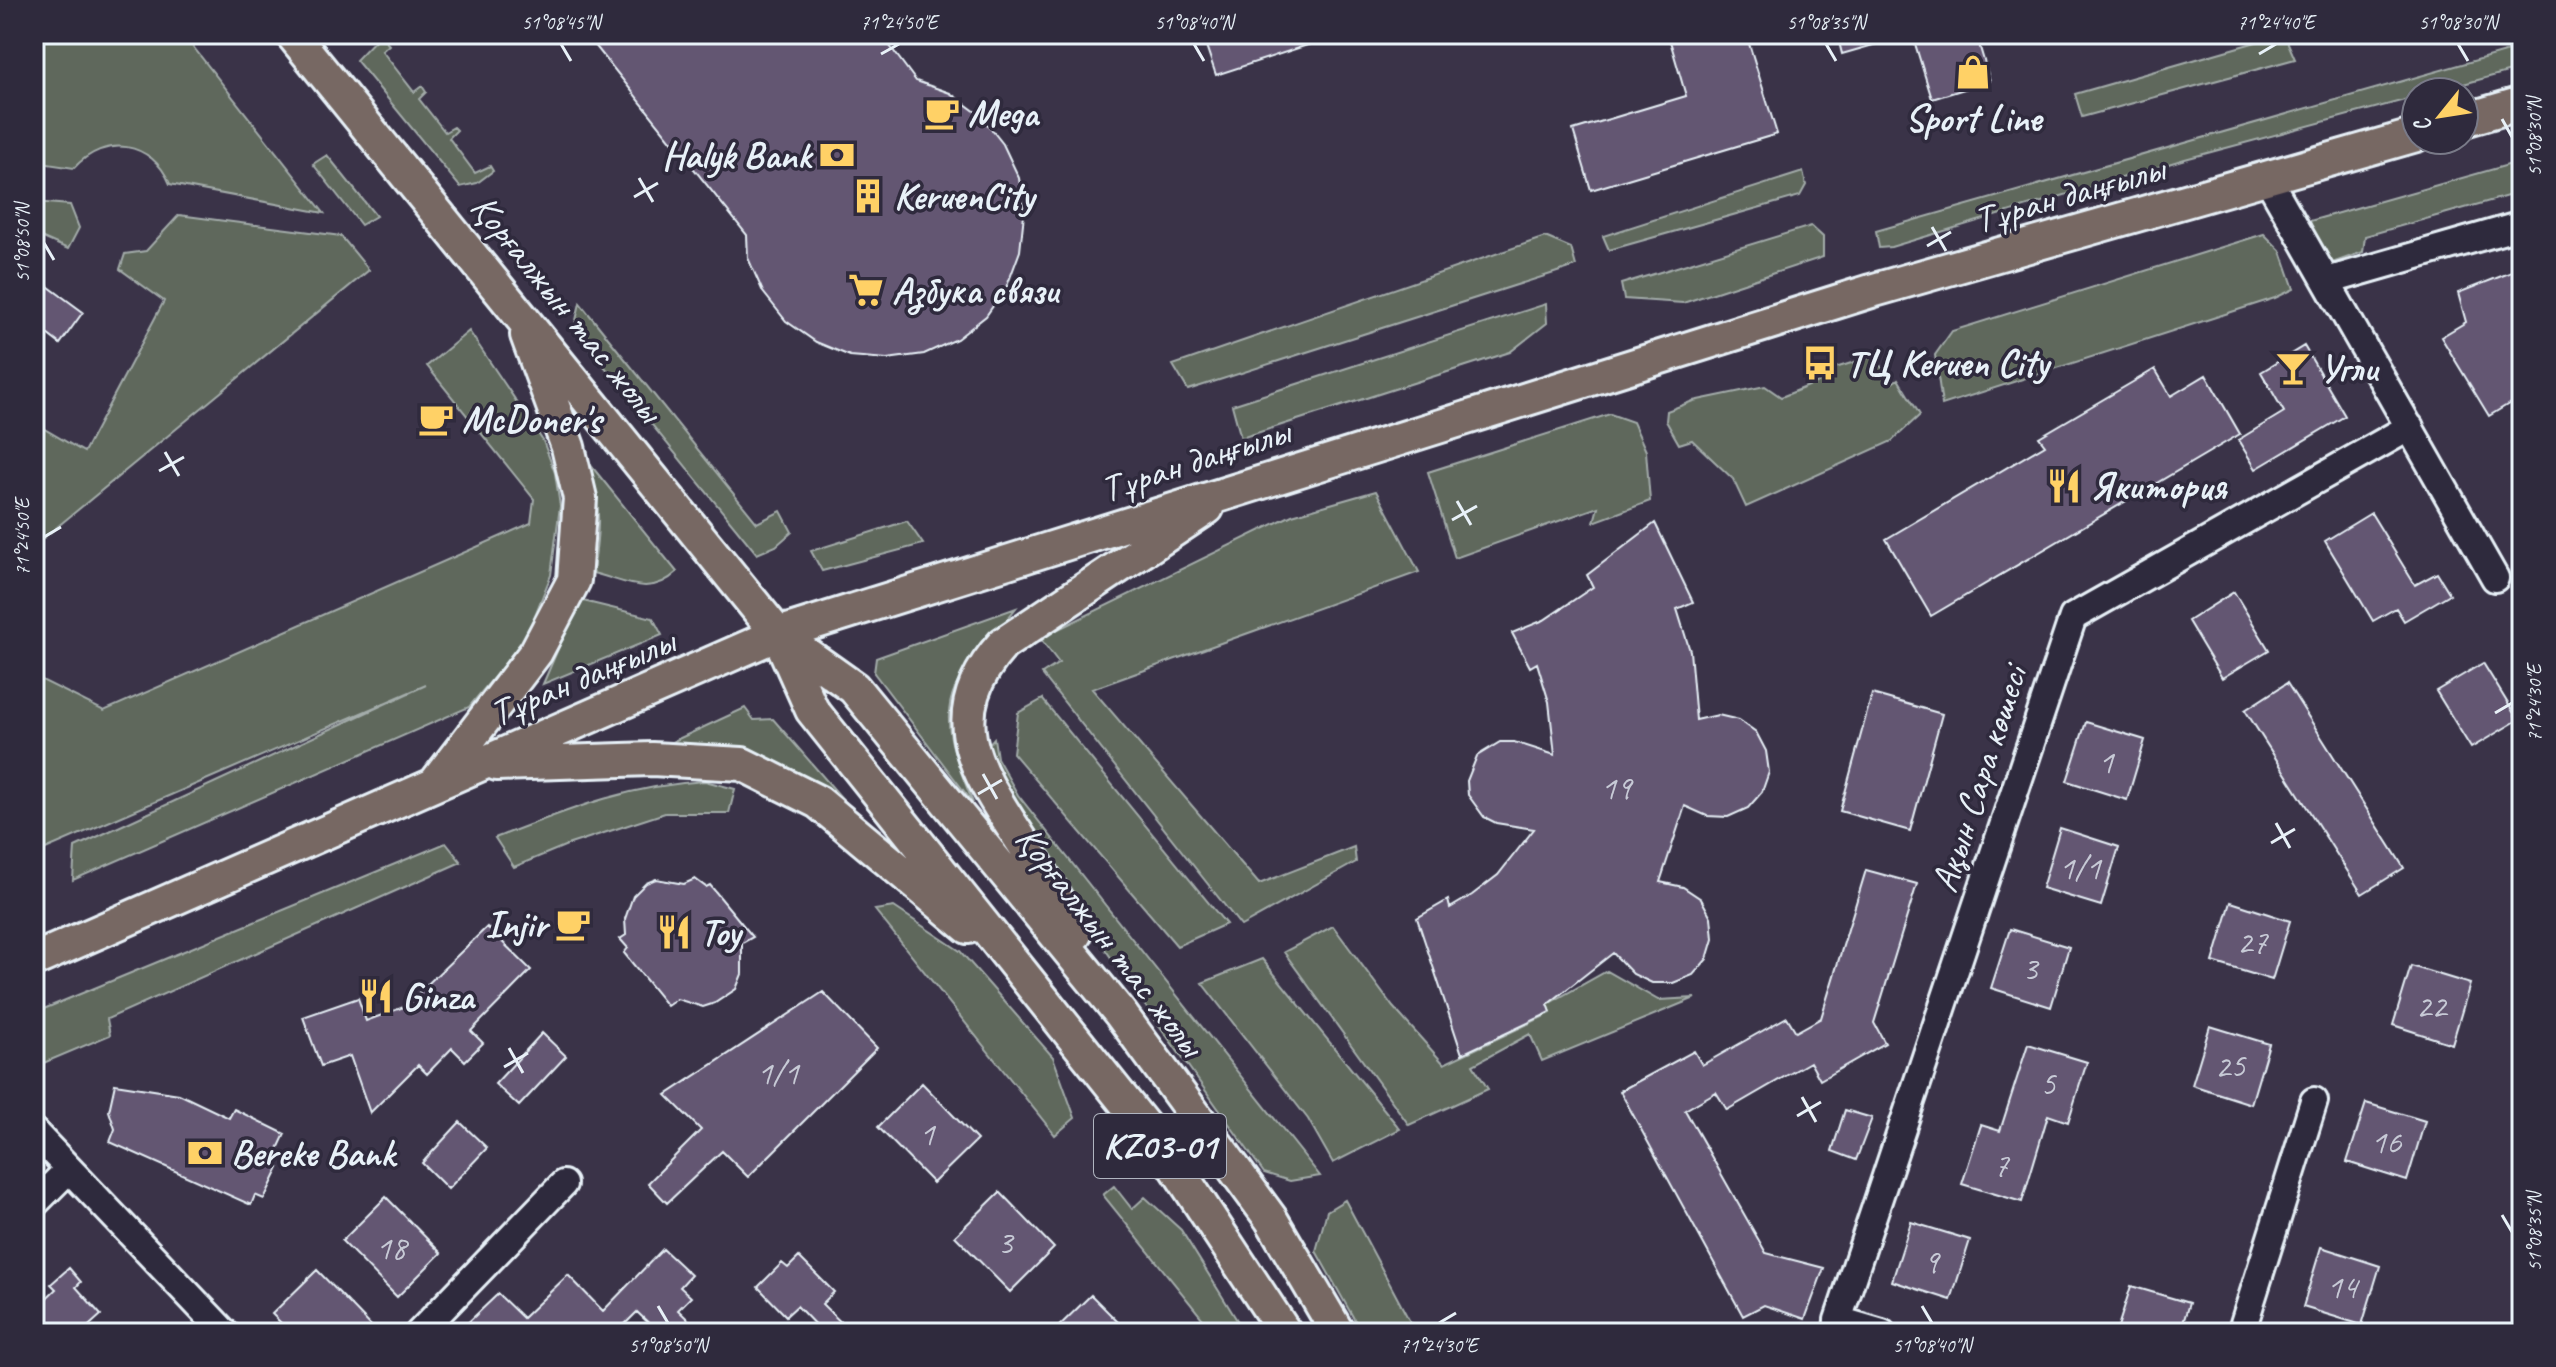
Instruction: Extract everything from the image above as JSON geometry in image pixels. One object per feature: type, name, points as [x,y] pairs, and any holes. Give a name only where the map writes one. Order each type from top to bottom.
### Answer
[{"type":"main road","name":"Қорғалжын тас жолы","points":[[292,34],[778,634],[812,710],[1172,1161],[1285,1333]]},
{"type":"main road","points":[[2480,115],[2522,103]]},
{"type":"main road","name":"Тұран даңғылы","points":[[34,960],[778,634],[1871,291],[2400,140]]},
{"type":"main road","points":[[437,782],[536,652],[574,580],[580,498],[568,447],[518,310]]},
{"type":"main road","points":[[1120,1013],[1027,850],[981,779],[969,737],[972,690],[983,666],[1003,644],[1238,488]]},
{"type":"main road","name":"Қорғалжын тас жолы","points":[[778,634],[854,688],[1120,1013],[1271,1219],[1338,1333]]},
{"type":"main road","points":[[477,765],[652,759],[742,764],[818,802],[1020,970]]},
{"type":"street","points":[[2268,179],[2495,578]]},
{"type":"street","points":[[2327,281],[2522,225]]},
{"type":"street","name":"Ақын Сара көшесі","points":[[1838,1326],[2073,617],[2410,427]]},
{"type":"street","points":[[2241,1333],[2314,1101]]},
{"type":"street","points":[[34,1132],[225,1333]]},
{"type":"street","points":[[34,1204],[69,1169]]},
{"type":"street","points":[[419,1333],[563,1184]]},
{"type":"street","points":[[1838,1326],[1882,1333]]},
{"type":"green space","points":[[34,34],[183,34],[324,213],[170,184],[152,159],[127,147],[100,150],[74,168],[34,162]]},
{"type":"green space","points":[[2284,34],[2295,59],[2082,117],[2075,94]]},
{"type":"green space","points":[[380,35],[389,45],[382,51],[414,92],[422,86],[426,92],[419,99],[445,132],[454,127],[457,130],[449,138],[475,173],[490,166],[493,171],[477,183],[460,187],[356,60]]},
{"type":"green space","points":[[2522,47],[2522,68],[2480,79],[2480,76],[2420,76]]},
{"type":"green space","points":[[2400,82],[2400,101],[2185,159],[1891,247],[1879,248],[1876,231]]},
{"type":"green space","points":[[327,155],[376,216],[361,225],[313,164]]},
{"type":"green space","points":[[2522,161],[2522,192],[2365,236],[2363,252],[2332,263],[2313,235],[2310,221]]},
{"type":"green space","points":[[1803,172],[1806,185],[1800,196],[1609,250],[1603,236]]},
{"type":"green space","points":[[34,202],[70,205],[79,228],[68,249],[34,234]]},
{"type":"green space","points":[[179,215],[341,236],[369,270],[34,546],[34,423],[84,452],[164,301],[120,269],[125,254],[146,251]]},
{"type":"green space","points":[[1811,226],[1823,237],[1823,257],[1683,303],[1624,299],[1621,284]]},
{"type":"green space","points":[[2264,234],[2281,251],[2294,289],[2275,298],[1942,405],[1935,355],[1952,331]]},
{"type":"green space","points":[[1545,237],[1571,248],[1576,266],[1188,390],[1173,365]]},
{"type":"green space","points":[[580,303],[757,523],[781,511],[792,532],[776,546],[757,554],[574,329]]},
{"type":"green space","points":[[1546,304],[1547,323],[1510,352],[1241,438],[1232,405]]},
{"type":"green space","points":[[469,331],[543,441],[555,473],[560,506],[551,575],[525,640],[469,707],[73,880],[75,847],[426,685],[34,854],[34,676],[104,711],[531,523],[534,499],[427,366]]},
{"type":"green space","points":[[1874,356],[1892,383],[1898,379],[1920,415],[1892,441],[1746,507],[1733,479],[1692,440],[1679,444],[1666,421],[1667,411],[1693,401],[1765,386],[1781,397],[1831,377],[1832,369]]},
{"type":"green space","points":[[1610,414],[1633,422],[1646,451],[1650,501],[1594,522],[1598,507],[1455,558],[1428,472]]},
{"type":"green space","points":[[589,463],[677,572],[667,580],[647,586],[593,573],[598,518]]},
{"type":"green space","points":[[1376,491],[1419,572],[1092,689],[1259,884],[1354,847],[1356,862],[1241,926],[1042,674],[1059,663],[1040,638],[1292,515]]},
{"type":"green space","points":[[907,521],[923,544],[822,571],[811,551]]},
{"type":"green space","points":[[579,600],[653,618],[662,635],[543,684]]},
{"type":"green space","points":[[1016,608],[966,669],[950,702],[953,747],[973,803],[874,673],[876,658]]},
{"type":"green space","points":[[1043,699],[1226,924],[1177,946],[1013,753],[1018,713]]},
{"type":"green space","points":[[745,708],[754,720],[773,719],[853,811],[805,777],[745,752],[650,752]]},
{"type":"green space","points":[[994,738],[997,758],[1018,795],[1320,1176],[1290,1181],[1264,1173],[1095,935],[988,759],[987,746]]},
{"type":"green space","points":[[705,781],[735,789],[729,813],[665,813],[567,845],[514,867],[495,838],[623,794]]},
{"type":"green space","points":[[446,843],[461,862],[107,1019],[110,1035],[34,1067],[34,1013]]},
{"type":"green space","points":[[894,907],[960,951],[1053,1057],[1075,1118],[1055,1135],[875,910]]},
{"type":"green space","points":[[1333,926],[1393,1007],[1444,1064],[1551,1013],[1548,1004],[1607,971],[1658,1000],[1695,998],[1542,1061],[1530,1034],[1473,1065],[1488,1089],[1409,1125],[1284,952]]},
{"type":"green space","points":[[1262,959],[1400,1129],[1333,1163],[1308,1119],[1202,983]]},
{"type":"green space","points":[[1114,1186],[1132,1209],[1145,1197],[1181,1230],[1245,1333],[1214,1333],[1103,1195]]},
{"type":"green space","points":[[1345,1200],[1416,1333],[1362,1333],[1316,1251],[1327,1211]]},
{"type":"building","name":"KeruenCity","points":[[586,34],[881,34],[916,81],[950,93],[980,115],[1003,144],[1019,178],[1024,214],[1020,251],[1007,286],[986,316],[957,339],[924,354],[887,359],[850,356],[816,342],[786,321],[763,292],[748,258],[747,235]]},
{"type":"building","points":[[1202,34],[1329,34],[1329,38],[1216,75]]},
{"type":"building","points":[[1668,34],[1746,34],[1777,134],[1591,190],[1573,130],[1686,96]]},
{"type":"building","points":[[1837,34],[1893,34],[1894,39],[1842,54]]},
{"type":"building","points":[[1912,34],[1976,34],[1990,81],[1932,99]]},
{"type":"building","points":[[2522,268],[2522,396],[2489,416],[2441,337],[2466,322],[2458,293]]},
{"type":"building","points":[[34,276],[83,312],[60,344],[34,324]]},
{"type":"building","points":[[2304,346],[2345,416],[2256,469],[2238,440],[2284,412],[2261,372]]},
{"type":"building","name":"Якитория","points":[[2155,369],[2171,396],[2206,375],[2240,434],[1931,616],[1886,539],[2045,445],[2039,437]]},
{"type":"building","points":[[2371,513],[2415,585],[2437,573],[2450,594],[2404,621],[2396,608],[2373,621],[2325,541]]},
{"type":"building","points":[[1655,523],[1693,602],[1677,609],[1690,651],[1696,720],[1718,715],[1739,720],[1756,732],[1766,751],[1769,772],[1762,792],[1748,808],[1728,817],[1707,816],[1685,806],[1660,882],[1683,887],[1701,899],[1711,917],[1713,939],[1707,959],[1693,975],[1673,983],[1652,983],[1633,974],[1613,953],[1548,1004],[1551,1012],[1462,1054],[1417,918],[1448,900],[1450,908],[1472,895],[1498,875],[1534,829],[1496,823],[1484,817],[1468,795],[1467,781],[1477,756],[1500,742],[1514,742],[1555,755],[1549,702],[1537,663],[1530,667],[1512,633],[1544,620],[1593,587],[1587,575]]},
{"type":"building","points":[[2234,592],[2269,650],[2222,678],[2188,621]]},
{"type":"building","points":[[2483,663],[2518,720],[2471,748],[2436,691]]},
{"type":"building","points":[[2287,683],[2404,868],[2362,894],[2245,710]]},
{"type":"building","points":[[1872,694],[1942,714],[1910,831],[1840,811]]},
{"type":"building","points":[[2086,722],[2145,740],[2127,800],[2067,781]]},
{"type":"building","points":[[2060,828],[2119,847],[2101,906],[2042,888]]},
{"type":"building","points":[[1866,870],[1917,884],[1874,1023],[1885,1043],[1820,1080],[1810,1062],[1727,1110],[1716,1092],[1685,1110],[1766,1253],[1824,1268],[1805,1319],[1764,1305],[1743,1316],[1620,1091],[1694,1051],[1702,1065],[1787,1017],[1796,1032],[1821,1018]]},
{"type":"building","points":[[656,879],[684,884],[695,879],[706,887],[710,885],[753,937],[742,943],[742,974],[736,989],[715,1003],[703,1007],[677,999],[667,1006],[624,953],[628,948],[620,939],[626,935],[625,919],[633,896],[646,883]]},
{"type":"building","points":[[2231,902],[2290,921],[2272,980],[2213,962]]},
{"type":"building","points":[[487,927],[531,970],[471,1031],[483,1043],[465,1061],[452,1048],[427,1074],[418,1065],[370,1113],[350,1056],[321,1066],[303,1017],[358,998],[366,1021],[404,1007]]},
{"type":"building","points":[[2010,929],[2069,947],[2051,1007],[1991,988]]},
{"type":"building","points":[[2411,966],[2470,984],[2452,1044],[2393,1025]]},
{"type":"building","points":[[823,992],[877,1048],[748,1177],[722,1151],[667,1203],[648,1183],[701,1130],[666,1095]]},
{"type":"building","points":[[2210,1026],[2269,1044],[2251,1104],[2192,1085]]},
{"type":"building","points":[[542,1033],[566,1056],[519,1106],[495,1084]]},
{"type":"building","points":[[2028,1044],[2087,1062],[2068,1122],[2048,1115],[2022,1202],[1962,1184],[1981,1125],[2000,1131]]},
{"type":"building","points":[[922,1083],[977,1140],[933,1183],[878,1127]]},
{"type":"building","name":"Bereke Bank","points":[[115,1084],[179,1094],[229,1118],[234,1109],[285,1134],[271,1164],[279,1168],[264,1199],[255,1195],[251,1205],[110,1142],[115,1129],[109,1111]]},
{"type":"building","points":[[2366,1103],[2425,1121],[2407,1181],[2347,1162]]},
{"type":"building","points":[[1845,1110],[1872,1118],[1856,1160],[1832,1151]]},
{"type":"building","points":[[460,1122],[487,1148],[448,1189],[422,1163]]},
{"type":"building","points":[[1000,1192],[1054,1248],[1010,1292],[955,1236]]},
{"type":"building","points":[[386,1197],[441,1253],[397,1297],[342,1241]]},
{"type":"building","points":[[1911,1222],[1970,1240],[1951,1300],[1892,1281]]},
{"type":"building","points":[[2321,1247],[2380,1266],[2362,1325],[2303,1307]]},
{"type":"building","points":[[663,1249],[691,1275],[680,1287],[691,1297],[678,1310],[702,1333],[659,1333],[637,1312],[616,1333],[457,1333],[498,1294],[523,1318],[568,1275],[603,1311]]},
{"type":"building","points":[[799,1257],[834,1292],[822,1304],[852,1333],[823,1333],[797,1306],[786,1316],[758,1287],[782,1263],[788,1268]]},
{"type":"building","points":[[69,1268],[81,1282],[76,1287],[101,1315],[81,1333],[48,1333],[34,1318],[34,1310],[56,1289],[51,1284]]},
{"type":"building","points":[[317,1270],[378,1333],[291,1333],[272,1314]]},
{"type":"building","points":[[2131,1286],[2189,1303],[2180,1333],[2116,1333]]},
{"type":"building","points":[[1091,1295],[1129,1333],[1052,1333]]},
{"type":"place","name":"Sport Line","points":[[1973,72]]},
{"type":"place","name":"Mega","points":[[942,113]]},
{"type":"place","name":"Halyk Bank","points":[[837,155]]},
{"type":"place","name":"KeruenCity","points":[[868,196]]},
{"type":"place","name":"Азбука связи","points":[[866,290]]},
{"type":"place","name":"ТЦ Keruen City","points":[[1820,363]]},
{"type":"place","name":"Угли","points":[[2293,368]]},
{"type":"place","name":"McDoner's","points":[[436,419]]},
{"type":"place","name":"Якитория","points":[[2064,486]]},
{"type":"place","name":"Injir","points":[[573,924]]},
{"type":"place","name":"Toy","points":[[674,932]]},
{"type":"place","name":"Ginza","points":[[376,996]]},
{"type":"place","name":"Bereke Bank","points":[[205,1153]]}]
